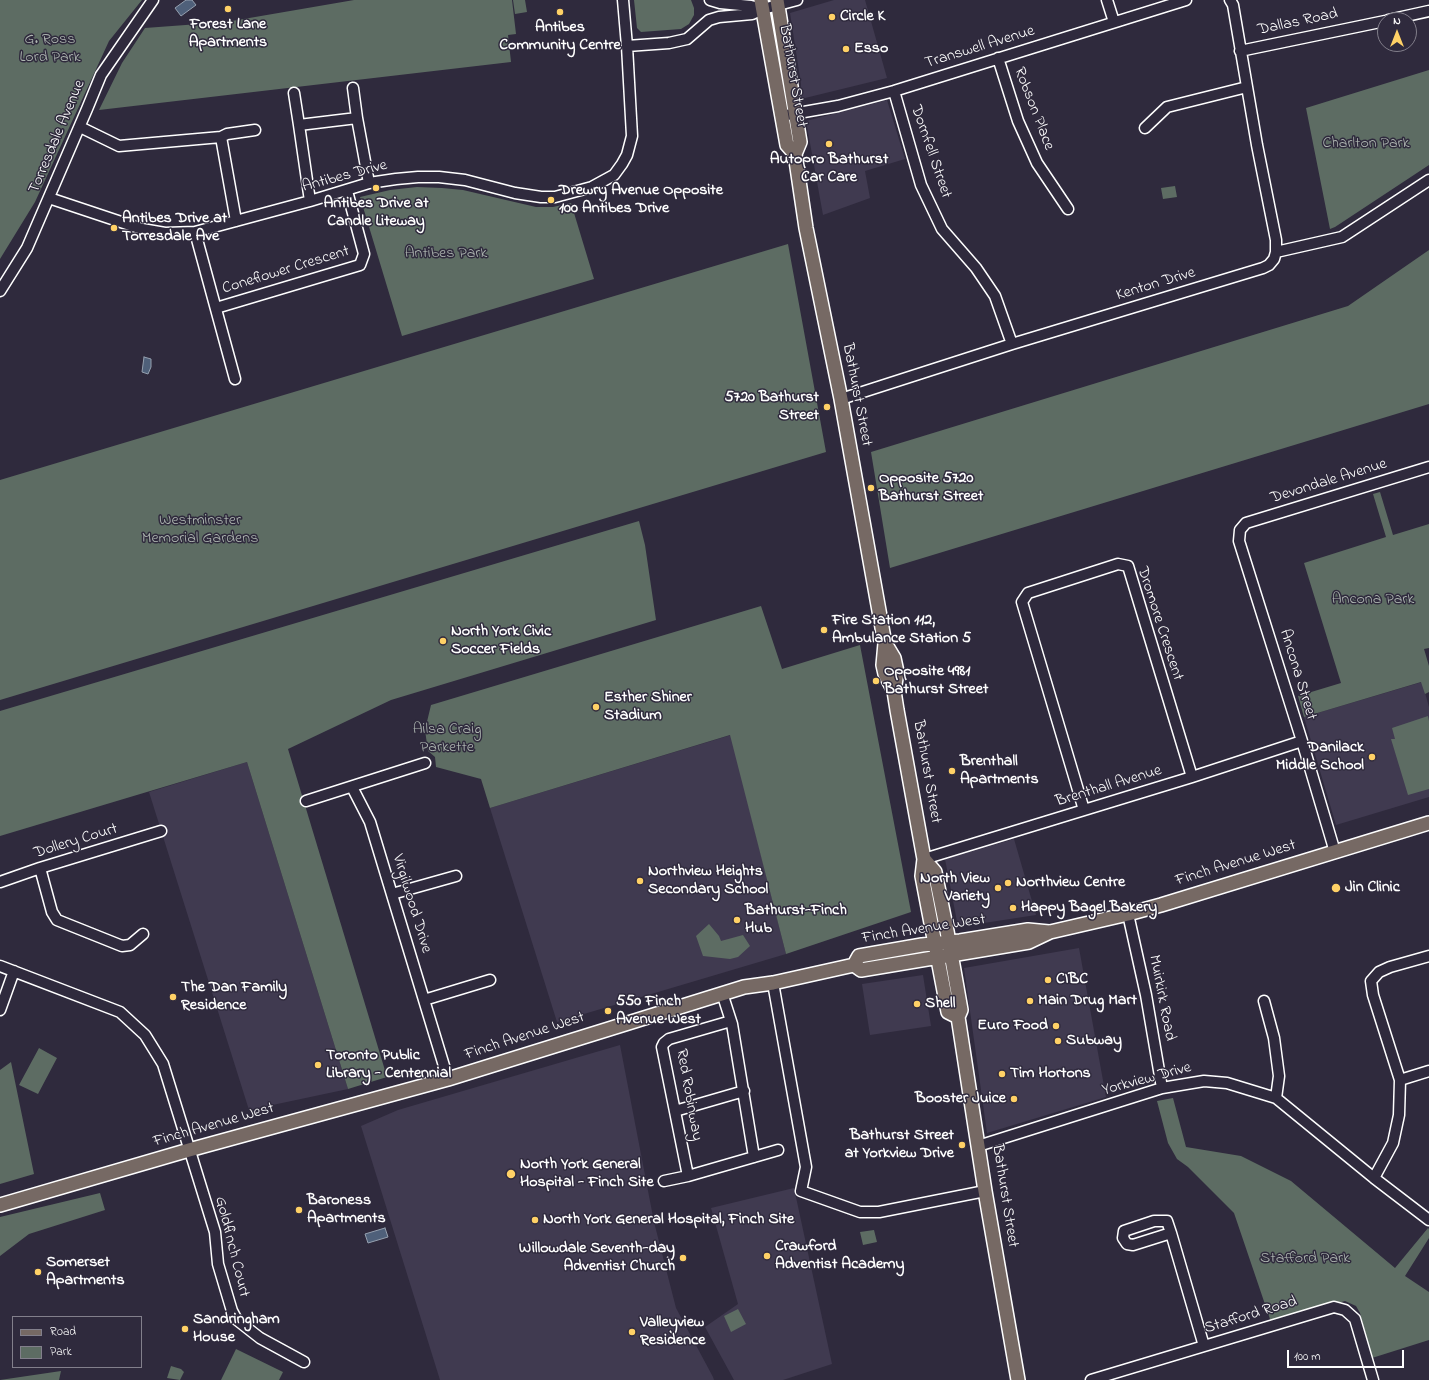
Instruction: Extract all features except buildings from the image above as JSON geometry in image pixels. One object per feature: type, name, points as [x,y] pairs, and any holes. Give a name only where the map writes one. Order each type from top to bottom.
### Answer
[{"type":"main road","name":"Bathurst Street","points":[[777,3],[800,142],[795,154],[808,240],[841,399],[885,643],[883,662],[884,669],[894,691],[924,859],[922,876],[948,1012],[958,1017]]},
{"type":"main road","name":"Bathurst Street","points":[[762,5],[786,145],[795,154]]},
{"type":"main road","name":"Finch Avenue West","points":[[854,965],[859,956],[935,944],[950,949],[1029,942],[1050,932],[1128,914],[1429,823]]},
{"type":"main road","name":"Bathurst Street","points":[[924,859],[935,872],[950,949],[961,1010],[958,1017],[985,1191],[1018,1380]]},
{"type":"main road","name":"Finch Avenue West","points":[[0,1205],[189,1150],[448,1079],[744,986],[773,983],[854,965],[861,970],[937,958],[950,949]]},
{"type":"street","name":"Torresdale Avenue","points":[[0,290],[28,248],[101,74],[153,0]]},
{"type":"street","name":"Antibes Drive","points":[[49,198],[142,229],[164,233],[195,232],[347,191],[369,183],[403,178],[439,177],[466,180],[515,193],[541,197],[555,197],[580,191],[614,175],[622,164],[630,148],[632,136],[623,0]]},
{"type":"street","points":[[710,0],[720,3],[751,6],[797,0]]},
{"type":"street","points":[[1107,0],[1114,22]]},
{"type":"street","name":"Transwell Avenue","points":[[781,116],[838,106],[894,91],[1186,0]]},
{"type":"street","points":[[1230,0],[1233,5],[1240,51],[1276,240],[1276,252],[1342,237],[1429,180]]},
{"type":"street","points":[[627,46],[669,43],[687,39],[709,20],[719,17],[752,14],[762,5]]},
{"type":"street","name":"Dallas Road","points":[[1417,14],[1429,11]]},
{"type":"street","name":"Dallas Road","points":[[1240,51],[1377,22]]},
{"type":"street","name":"Robson Place","points":[[998,58],[1018,121],[1034,156],[1068,210]]},
{"type":"street","points":[[1145,128],[1167,107],[1247,87]]},
{"type":"street","points":[[353,88],[369,183]]},
{"type":"street","name":"Dornfell Street","points":[[894,91],[921,185],[942,229],[976,268],[995,296],[1012,344]]},
{"type":"street","points":[[294,93],[300,125],[310,201]]},
{"type":"street","points":[[300,125],[357,118]]},
{"type":"street","points":[[80,127],[119,146],[221,137],[227,134],[255,130]]},
{"type":"street","points":[[221,137],[236,221]]},
{"type":"street","name":"Coneflower Crescent","points":[[216,308],[360,265],[364,254],[347,191]]},
{"type":"street","name":"Coneflower Crescent","points":[[195,232],[235,379]]},
{"type":"street","name":"Kenton Drive","points":[[841,399],[1012,344],[1263,268],[1274,259],[1276,252]]},
{"type":"street","name":"Devondale Avenue","points":[[1240,530],[1246,523],[1429,467]]},
{"type":"street","name":"Ancona Street","points":[[1240,530],[1239,541],[1302,741],[1334,852]]},
{"type":"street","name":"Dromore Crescent","points":[[1084,810],[1022,602],[1028,593],[1118,564],[1128,566],[1192,777]]},
{"type":"street","name":"Brenthall Avenue","points":[[924,859],[1192,777],[1302,741]]},
{"type":"street","points":[[306,801],[425,763]]},
{"type":"street","name":"Virgilwood Drive","points":[[352,787],[370,822],[448,1079]]},
{"type":"street","name":"Dollery Court","points":[[0,882],[40,868],[161,831]]},
{"type":"street","points":[[40,868],[52,912],[57,920],[122,946],[130,945],[143,934]]},
{"type":"street","points":[[392,894],[456,876]]},
{"type":"street","name":"Muirkirk Road","points":[[1128,914],[1146,995],[1162,1088]]},
{"type":"street","points":[[1374,1178],[1393,1143],[1399,1114],[1400,1080],[1373,995],[1371,981],[1379,972],[1390,967],[1429,956]]},
{"type":"street","points":[[0,966],[120,1012],[145,1034],[162,1064],[189,1150]]},
{"type":"street","points":[[0,1010],[14,971]]},
{"type":"street","points":[[424,1000],[490,980]]},
{"type":"street","points":[[773,983],[806,1167],[800,1191],[860,1212],[879,1212],[985,1191]]},
{"type":"street","points":[[722,993],[731,1021],[754,1157]]},
{"type":"street","points":[[1264,1001],[1274,1038],[1279,1076],[1276,1098]]},
{"type":"street","name":"Red Robinway","points":[[688,1176],[662,1051],[664,1043],[670,1039],[731,1021]]},
{"type":"street","points":[[1400,1080],[1429,1071]]},
{"type":"street","name":"Yorkview Drive","points":[[978,1146],[1162,1088],[1204,1081],[1228,1083],[1276,1098],[1374,1178],[1429,1220]]},
{"type":"street","points":[[675,1111],[744,1091]]},
{"type":"street","name":"Goldfinch Court","points":[[189,1150],[216,1237],[218,1264],[232,1311],[237,1320],[260,1338],[304,1362]]},
{"type":"street","points":[[664,1181],[688,1176],[778,1150]]},
{"type":"street","points":[[1171,1234],[1204,1346]]},
{"type":"street","name":"Stafford Road","points":[[1091,1380],[1334,1307],[1345,1310],[1355,1319],[1373,1380]]},
{"type":"shaded area","points":[[834,0],[865,0],[887,78],[801,99],[801,84],[790,13]]},
{"type":"shaded area","points":[[887,100],[905,159],[865,171],[870,198],[823,215],[806,121]]},
{"type":"shaded area","name":"Danilack Middle School","points":[[1422,682],[1429,707],[1429,797],[1336,825],[1304,717]]},
{"type":"shaded area","name":"Northview Heights Secondary School","points":[[731,735],[786,954],[557,1022],[490,808]]},
{"type":"shaded area","points":[[247,762],[348,1089],[249,1110],[149,792]]},
{"type":"shaded area","name":"Northview Centre","points":[[1014,839],[1036,915],[958,927],[945,859]]},
{"type":"shaded area","points":[[1079,948],[1106,1097],[987,1133],[964,968]]},
{"type":"shaded area","points":[[923,975],[931,1026],[870,1035],[862,984]]},
{"type":"shaded area","name":"North York General Hospital - Finch Site","points":[[620,1045],[654,1222],[676,1308],[714,1380],[440,1380],[361,1126],[398,1110]]},
{"type":"shaded area","name":"Crawford Adventist Academy","points":[[794,1188],[832,1364],[783,1380],[734,1380],[705,1327],[738,1304],[711,1208]]},
{"type":"green space","name":"G. Ross Lord Park","points":[[0,0],[142,0],[109,41],[35,202],[0,259]]},
{"type":"green space","points":[[354,0],[512,0],[516,34],[508,35],[511,62],[99,110],[122,63],[145,28],[226,22]]},
{"type":"green space","points":[[513,0],[525,0],[527,12],[515,14]]},
{"type":"green space","points":[[634,0],[691,0],[694,8],[694,15],[689,24],[681,29],[641,32],[637,28]]},
{"type":"green space","name":"Charlton Park","points":[[1429,70],[1429,165],[1330,229],[1306,108]]},
{"type":"green space","points":[[1175,186],[1177,197],[1163,199],[1161,188]]},
{"type":"green space","name":"Antibes Park","points":[[417,187],[463,190],[536,207],[553,207],[571,203],[594,279],[402,336],[360,197],[390,190]]},
{"type":"green space","name":"Westminster Memorial Gardens","points":[[788,244],[826,452],[0,700],[0,480]]},
{"type":"green space","points":[[1429,250],[1429,404],[890,568],[871,452],[1348,306]]},
{"type":"green space","name":"Ancona Park","points":[[1380,492],[1393,535],[1429,524],[1429,648],[1424,649],[1429,666],[1429,692],[1425,694],[1421,682],[1304,717],[1298,696],[1341,683],[1304,563],[1386,537],[1373,494]]},
{"type":"green space","points":[[639,521],[645,545],[656,620],[391,700],[288,749],[387,1077],[348,1089],[247,762],[0,836],[0,711]]},
{"type":"green space","name":"Ailsa Craig Parkette","points":[[761,606],[782,669],[860,645],[911,912],[786,954],[730,735],[490,808],[481,779],[436,767],[435,757],[428,751],[425,730],[431,705]]},
{"type":"green space","points":[[1428,716],[1429,789],[1408,795],[1391,739],[1395,739],[1392,728]]},
{"type":"green space","points":[[709,924],[719,936],[721,941],[743,935],[750,946],[738,957],[730,959],[703,956],[696,936]]},
{"type":"green space","points":[[39,1048],[57,1058],[38,1094],[19,1085]]},
{"type":"green space","points":[[11,1062],[34,1174],[0,1184],[0,1070]]},
{"type":"green space","name":"Stafford Park","points":[[1173,1098],[1186,1147],[1241,1156],[1291,1181],[1395,1268],[1428,1228],[1429,1238],[1405,1276],[1429,1292],[1429,1340],[1372,1358],[1360,1313],[1356,1306],[1345,1301],[1271,1322],[1234,1213],[1188,1167],[1177,1159],[1168,1143],[1157,1101]]},
{"type":"green space","points":[[100,1193],[105,1210],[29,1234],[0,1256],[0,1217]]},
{"type":"green space","points":[[874,1230],[877,1242],[863,1245],[860,1232]]},
{"type":"green space","points":[[738,1309],[746,1324],[731,1332],[724,1316]]},
{"type":"green space","points":[[236,1349],[283,1372],[279,1380],[221,1380]]},
{"type":"green space","points":[[171,1366],[181,1369],[184,1372],[180,1380],[167,1378]]},
{"type":"green space","points":[[61,1371],[59,1380],[0,1380]]},
{"type":"water","points":[[186,0],[192,0],[196,5],[181,16],[175,8]]},
{"type":"water","points":[[144,357],[151,359],[151,367],[148,374],[142,372]]},
{"type":"water","points":[[385,1228],[388,1237],[368,1243],[365,1234]]},
{"type":"place","name":"Forest Lane Apartments","points":[[228,9]]},
{"type":"place","name":"Antibes Community Centre","points":[[560,12]]},
{"type":"place","name":"Circle K","points":[[832,17]]},
{"type":"place","name":"Esso","points":[[846,49]]},
{"type":"place","name":"Autopro Bathurst Car Care","points":[[829,144]]},
{"type":"place","name":"Antibes Drive at Candle Liteway","points":[[376,188]]},
{"type":"place","name":"Drewry Avenue Opposite 100 Antibes Drive","points":[[551,200]]},
{"type":"place","name":"Antibes Drive at Torresdale Ave","points":[[114,228]]},
{"type":"place","name":"5720 Bathurst Street","points":[[827,407]]},
{"type":"place","name":"Opposite 5720 Bathurst Street","points":[[871,488]]},
{"type":"place","name":"Fire Station 112, Ambulance Station 5","points":[[824,630]]},
{"type":"place","name":"North York Civic Soccer Fields","points":[[443,641]]},
{"type":"place","name":"Opposite 4981 Bathurst Street","points":[[876,681]]},
{"type":"place","name":"Esther Shiner Stadium","points":[[596,707]]},
{"type":"place","name":"Danilack Middle School","points":[[1372,757]]},
{"type":"place","name":"Brenthall Apartments","points":[[952,771]]},
{"type":"place","name":"Northview Heights Secondary School","points":[[640,881]]},
{"type":"place","name":"Northview Centre","points":[[1008,883]]},
{"type":"place","name":"North View Variety","points":[[998,888]]},
{"type":"place","name":"Jin Clinic","points":[[1336,888]]},
{"type":"place","name":"Happy Bagel Bakery","points":[[1013,908]]},
{"type":"place","name":"Bathurst-Finch Hub","points":[[737,920]]},
{"type":"place","name":"CIBC","points":[[1048,980]]},
{"type":"place","name":"The Dan Family Residence","points":[[173,997]]},
{"type":"place","name":"Main Drug Mart","points":[[1030,1001]]},
{"type":"place","name":"Shell","points":[[917,1004]]},
{"type":"place","name":"550 Finch Avenue West","points":[[608,1011]]},
{"type":"place","name":"Euro Food","points":[[1056,1026]]},
{"type":"place","name":"Subway","points":[[1058,1041]]},
{"type":"place","name":"Toronto Public Library - Centennial","points":[[318,1065]]},
{"type":"place","name":"Tim Hortons","points":[[1002,1074]]},
{"type":"place","name":"Booster Juice","points":[[1014,1099]]},
{"type":"place","name":"Bathurst Street at Yorkview Drive","points":[[962,1145]]},
{"type":"place","name":"North York General Hospital - Finch Site","points":[[511,1174]]},
{"type":"place","name":"Baroness Apartments","points":[[299,1210]]},
{"type":"place","name":"North York General Hospital, Finch Site","points":[[535,1220]]},
{"type":"place","name":"Crawford Adventist Academy","points":[[767,1256]]},
{"type":"place","name":"Willowdale Seventh-day Adventist Church","points":[[683,1258]]},
{"type":"place","name":"Somerset Apartments","points":[[38,1272]]},
{"type":"place","name":"Sandringham House","points":[[185,1329]]},
{"type":"place","name":"Valleyview Residence","points":[[632,1332]]}]
